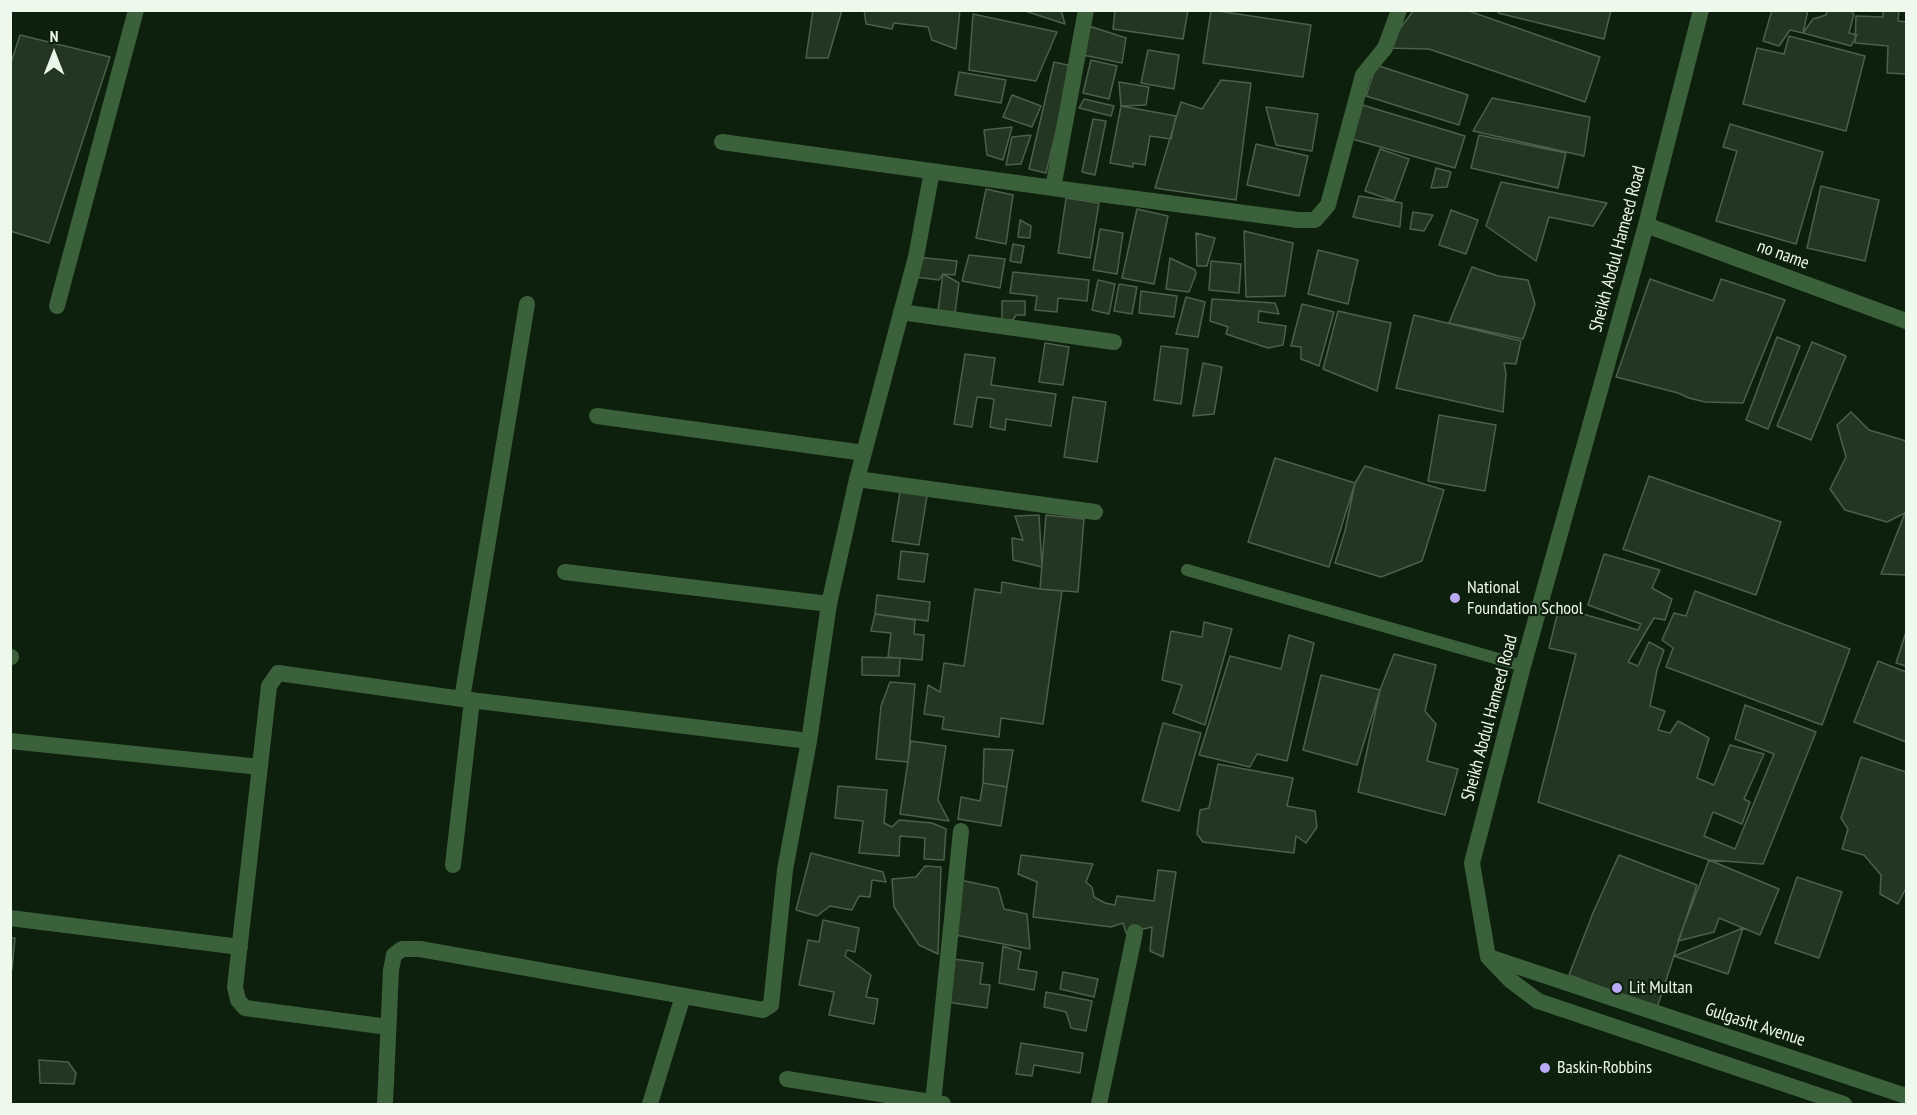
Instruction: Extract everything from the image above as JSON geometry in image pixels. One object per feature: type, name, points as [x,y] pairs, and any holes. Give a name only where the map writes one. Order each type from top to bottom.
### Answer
[{"type":"street","points":[[57,306],[136,10]]},
{"type":"street","points":[[1053,188],[1086,10]]},
{"type":"street","points":[[722,142],[1053,188],[1298,220],[1316,220],[1328,205],[1363,75],[1385,48],[1399,10]]},
{"type":"street","name":"Sheikh Abdul Hameed Road","points":[[1488,957],[1472,862],[1523,666],[1646,225],[1701,10]]},
{"type":"street","points":[[385,1104],[391,970],[394,955],[402,949],[420,949],[763,1010],[771,1005],[785,870],[809,741],[829,604],[857,479],[916,257],[932,171]]},
{"type":"street","name":"no name","points":[[1646,225],[1906,321]]},
{"type":"street","points":[[453,865],[467,699],[527,304]]},
{"type":"street","points":[[901,312],[1114,342]]},
{"type":"street","points":[[597,416],[864,453]]},
{"type":"street","points":[[857,479],[1095,512]]},
{"type":"street","points":[[565,572],[829,604]]},
{"type":"street","points":[[388,1027],[245,1008],[238,1000],[235,987],[269,686],[278,674],[809,741]]},
{"type":"street","points":[[10,741],[260,767]]},
{"type":"street","points":[[787,1079],[907,1102],[938,1104],[961,831]]},
{"type":"street","points":[[10,918],[240,947]]},
{"type":"street","points":[[1099,1104],[1135,932]]},
{"type":"street","points":[[1488,957],[1510,980],[1538,1001],[1844,1104]]},
{"type":"street","name":"Gulgasht Avenue","points":[[1488,957],[1906,1096]]},
{"type":"street","points":[[650,1104],[683,996]]},
{"type":"lane","points":[[1187,570],[1523,666]]},
{"type":"building","points":[[813,10],[842,10],[828,58],[806,58]]},
{"type":"building","points":[[864,10],[960,10],[956,49],[932,40],[928,27],[894,23],[892,29],[866,24]]},
{"type":"building","points":[[1022,10],[1061,10],[1065,24]]},
{"type":"building","points":[[1115,10],[1188,10],[1183,39],[1113,29]]},
{"type":"building","points":[[1211,10],[1311,25],[1303,77],[1203,63]]},
{"type":"building","points":[[1414,10],[1466,10],[1600,57],[1585,102],[1429,49],[1385,48]]},
{"type":"building","points":[[1499,10],[1611,10],[1604,39],[1498,13]]},
{"type":"building","points":[[1772,10],[1808,10],[1803,33],[1790,30],[1779,46],[1763,41]]},
{"type":"building","points":[[1827,10],[1849,10],[1854,14],[1849,33],[1857,35],[1851,46],[1803,33],[1813,19],[1826,15]]},
{"type":"building","points":[[1883,10],[1899,10],[1898,21],[1906,22],[1906,74],[1887,73],[1888,46],[1855,43],[1856,16],[1883,17]]},
{"type":"building","points":[[973,14],[1057,32],[1036,81],[969,70]]},
{"type":"building","points":[[1086,25],[1126,38],[1122,63],[1078,54]]},
{"type":"building","points":[[20,35],[110,57],[49,243],[10,231],[10,66]]},
{"type":"building","points":[[1789,36],[1865,56],[1846,131],[1743,104],[1757,48],[1784,54]]},
{"type":"building","points":[[1148,50],[1179,55],[1174,89],[1141,83]]},
{"type":"building","points":[[1091,60],[1117,66],[1109,99],[1083,93]]},
{"type":"building","points":[[1054,62],[1072,66],[1046,173],[1029,169]]},
{"type":"building","points":[[1376,65],[1468,95],[1459,125],[1366,96]]},
{"type":"building","points":[[959,72],[1006,80],[1001,103],[955,95]]},
{"type":"building","points":[[1221,80],[1251,83],[1236,200],[1155,188],[1181,102],[1202,109]]},
{"type":"building","points":[[1119,82],[1149,87],[1146,105],[1121,106]]},
{"type":"building","points":[[1012,95],[1041,106],[1032,127],[1003,117]]},
{"type":"building","points":[[1492,98],[1590,117],[1584,156],[1473,131]]},
{"type":"building","points":[[1084,99],[1114,106],[1111,116],[1079,108]]},
{"type":"building","points":[[1356,103],[1465,136],[1455,168],[1345,137]]},
{"type":"building","points":[[1121,106],[1176,116],[1171,139],[1150,136],[1145,165],[1133,163],[1133,167],[1110,163]]},
{"type":"building","points":[[1266,107],[1318,114],[1312,151],[1276,145]]},
{"type":"building","points":[[1093,119],[1106,121],[1095,175],[1082,172]]},
{"type":"building","points":[[1730,124],[1823,152],[1796,244],[1716,221],[1737,151],[1723,147]]},
{"type":"building","points":[[1012,127],[1003,160],[987,155],[984,130]]},
{"type":"building","points":[[1031,135],[1021,164],[1006,165],[1012,137]]},
{"type":"building","points":[[1479,135],[1566,153],[1558,188],[1471,168]]},
{"type":"building","points":[[1256,144],[1308,156],[1299,196],[1247,185]]},
{"type":"building","points":[[1380,149],[1409,159],[1394,201],[1365,191]]},
{"type":"building","points":[[1436,168],[1451,172],[1447,187],[1431,188]]},
{"type":"building","points":[[1501,182],[1607,203],[1593,226],[1549,217],[1536,261],[1486,226]]},
{"type":"building","points":[[1821,186],[1879,200],[1865,261],[1807,248]]},
{"type":"building","points":[[986,189],[1013,195],[1006,244],[976,238]]},
{"type":"building","points":[[1359,196],[1402,203],[1400,227],[1353,217]]},
{"type":"building","points":[[1066,198],[1099,203],[1090,258],[1058,253]]},
{"type":"building","points":[[1137,209],[1168,216],[1154,284],[1122,278]]},
{"type":"building","points":[[1451,210],[1478,220],[1466,254],[1439,245]]},
{"type":"building","points":[[1413,212],[1433,215],[1424,231],[1410,229]]},
{"type":"building","points":[[1020,220],[1031,226],[1030,238],[1018,237]]},
{"type":"building","points":[[1100,229],[1123,233],[1117,274],[1093,270]]},
{"type":"building","points":[[1244,231],[1293,243],[1285,296],[1246,297]]},
{"type":"building","points":[[1196,233],[1215,238],[1207,266],[1197,266]]},
{"type":"building","points":[[1013,244],[1024,246],[1021,263],[1010,261]]},
{"type":"building","points":[[1318,250],[1358,260],[1348,304],[1308,294]]},
{"type":"building","points":[[969,255],[1005,259],[1000,288],[962,281]]},
{"type":"building","points":[[916,257],[957,261],[955,275],[943,274],[939,280],[915,277]]},
{"type":"building","points":[[1170,258],[1195,270],[1196,274],[1189,292],[1166,289]]},
{"type":"building","points":[[1211,261],[1241,264],[1239,293],[1209,290]]},
{"type":"building","points":[[1472,267],[1498,276],[1528,280],[1535,304],[1523,339],[1449,323]]},
{"type":"building","points":[[1013,272],[1089,280],[1087,301],[1058,298],[1057,312],[1035,310],[1037,296],[1010,293]]},
{"type":"building","points":[[943,274],[959,283],[955,313],[938,311]]},
{"type":"building","points":[[1650,279],[1713,301],[1721,279],[1785,300],[1743,403],[1705,402],[1616,377]]},
{"type":"building","points":[[1098,280],[1115,284],[1109,314],[1092,310]]},
{"type":"building","points":[[1119,284],[1137,287],[1132,314],[1114,311]]},
{"type":"building","points":[[1141,291],[1177,296],[1174,317],[1139,313]]},
{"type":"building","points":[[1186,297],[1205,302],[1198,337],[1176,334]]},
{"type":"building","points":[[1212,299],[1275,303],[1279,314],[1259,311],[1258,322],[1286,326],[1283,345],[1268,348],[1226,334],[1228,327],[1210,321]]},
{"type":"building","points":[[1002,301],[1025,301],[1025,315],[1016,315],[1013,320],[1002,320]]},
{"type":"building","points":[[1302,304],[1334,312],[1319,366],[1301,359],[1301,347],[1291,346]]},
{"type":"building","points":[[1338,311],[1391,323],[1377,391],[1323,369]]},
{"type":"building","points":[[1414,315],[1521,341],[1516,364],[1504,363],[1506,374],[1503,412],[1396,388]]},
{"type":"building","points":[[1777,337],[1800,346],[1768,429],[1746,420]]},
{"type":"building","points":[[1812,342],[1846,356],[1811,440],[1777,426]]},
{"type":"building","points":[[1045,343],[1069,347],[1063,385],[1039,382]]},
{"type":"building","points":[[1161,346],[1188,349],[1181,404],[1154,400]]},
{"type":"building","points":[[965,354],[995,358],[991,385],[1056,394],[1051,426],[1006,419],[1005,430],[990,427],[994,399],[977,397],[972,427],[954,424]]},
{"type":"building","points":[[1203,363],[1222,367],[1214,414],[1193,416]]},
{"type":"building","points":[[1073,397],[1106,402],[1097,462],[1064,457]]},
{"type":"building","points":[[1851,412],[1869,430],[1906,441],[1906,575],[1881,574],[1905,513],[1887,522],[1845,510],[1830,489],[1846,457],[1837,425]]},
{"type":"building","points":[[1439,415],[1496,425],[1485,491],[1428,481]]},
{"type":"building","points":[[1275,458],[1355,483],[1329,567],[1248,542]]},
{"type":"building","points":[[1365,466],[1444,490],[1422,561],[1381,577],[1335,563],[1345,531],[1355,483]]},
{"type":"building","points":[[1649,476],[1781,522],[1756,595],[1623,549]]},
{"type":"building","points":[[901,486],[928,490],[919,545],[892,541]]},
{"type":"building","points":[[1039,515],[1042,567],[1013,560],[1012,538],[1023,540],[1015,516]]},
{"type":"building","points":[[1046,515],[1084,519],[1078,592],[1040,589]]},
{"type":"building","points":[[901,551],[928,554],[924,582],[898,579]]},
{"type":"building","points":[[1604,554],[1660,570],[1652,588],[1672,599],[1665,620],[1654,618],[1628,662],[1638,666],[1649,642],[1664,650],[1657,670],[1650,706],[1665,711],[1658,730],[1670,733],[1678,721],[1709,738],[1697,778],[1714,785],[1730,745],[1764,754],[1744,799],[1750,802],[1742,824],[1713,812],[1704,836],[1735,849],[1774,754],[1735,739],[1745,705],[1816,732],[1763,864],[1709,860],[1538,802],[1576,654],[1549,648],[1559,607],[1638,630],[1641,624],[1588,605]]},
{"type":"building","points":[[1002,582],[1062,591],[1043,724],[1001,718],[999,737],[942,729],[944,717],[924,714],[928,685],[940,692],[944,663],[964,666],[975,589],[1001,593]]},
{"type":"building","points":[[1695,591],[1850,649],[1822,725],[1666,667],[1673,648],[1662,640],[1674,613],[1686,616]]},
{"type":"building","points":[[877,595],[930,602],[928,621],[875,614]]},
{"type":"building","points":[[875,614],[915,620],[914,634],[924,635],[922,660],[888,657],[891,633],[871,631]]},
{"type":"building","points":[[1204,622],[1232,629],[1205,725],[1173,713],[1182,685],[1162,680],[1171,631],[1202,637]]},
{"type":"building","points":[[1906,632],[1906,666],[1896,663]]},
{"type":"building","points":[[1289,635],[1314,643],[1287,761],[1257,754],[1250,767],[1199,755],[1230,656],[1281,669]]},
{"type":"building","points":[[1394,654],[1436,665],[1425,711],[1436,724],[1427,761],[1458,769],[1445,815],[1358,792],[1380,690]]},
{"type":"building","points":[[862,657],[900,658],[899,676],[862,675]]},
{"type":"building","points":[[1878,661],[1906,672],[1906,742],[1854,722]]},
{"type":"building","points":[[1321,675],[1380,690],[1357,765],[1303,750]]},
{"type":"building","points":[[890,682],[915,684],[908,762],[876,759],[881,706]]},
{"type":"building","points":[[1163,723],[1201,733],[1179,811],[1142,801]]},
{"type":"building","points":[[911,741],[946,746],[938,800],[949,821],[900,814]]},
{"type":"building","points":[[984,749],[1013,750],[1007,787],[983,783]]},
{"type":"building","points":[[1861,757],[1906,772],[1906,888],[1898,904],[1880,894],[1881,875],[1864,855],[1842,849],[1848,829],[1841,818]]},
{"type":"building","points":[[1218,764],[1293,778],[1287,806],[1315,811],[1317,827],[1306,843],[1296,836],[1294,853],[1203,842],[1197,834],[1200,810],[1209,808]]},
{"type":"building","points":[[983,783],[1007,787],[1001,826],[958,819],[961,797],[980,801]]},
{"type":"building","points":[[838,786],[887,790],[884,823],[892,827],[899,820],[932,823],[946,829],[944,860],[924,859],[925,838],[900,836],[899,856],[859,853],[863,821],[835,818]]},
{"type":"building","points":[[811,853],[883,872],[886,882],[872,880],[870,897],[859,896],[852,910],[830,906],[817,916],[796,910]]},
{"type":"building","points":[[1021,855],[1093,864],[1086,882],[1092,887],[1094,897],[1115,905],[1117,896],[1154,901],[1158,870],[1176,872],[1163,957],[1150,951],[1152,927],[1126,933],[1123,923],[1111,927],[1033,917],[1037,882],[1018,874]]},
{"type":"building","points":[[1619,855],[1697,885],[1657,1008],[1569,975]]},
{"type":"building","points":[[1709,860],[1779,889],[1760,935],[1719,918],[1714,932],[1678,941]]},
{"type":"building","points":[[925,866],[941,867],[938,954],[919,945],[894,907],[892,879],[916,877]]},
{"type":"building","points":[[1797,877],[1842,892],[1819,958],[1775,943]]},
{"type":"building","points":[[960,880],[998,888],[1004,909],[1027,914],[1030,949],[950,934]]},
{"type":"building","points":[[823,920],[859,928],[855,952],[847,950],[845,956],[871,975],[866,997],[878,999],[874,1024],[829,1015],[834,992],[799,985],[808,940],[819,942]]},
{"type":"building","points":[[1743,928],[1728,974],[1674,956]]},
{"type":"building","points":[[10,938],[15,938],[12,969],[10,969]]},
{"type":"building","points":[[1003,946],[1021,952],[1018,969],[1037,972],[1034,990],[999,983]]},
{"type":"building","points":[[954,959],[983,963],[980,984],[990,985],[987,1008],[947,1002]]},
{"type":"building","points":[[1063,972],[1098,979],[1094,997],[1060,989]]},
{"type":"building","points":[[1046,992],[1092,1001],[1086,1031],[1071,1028],[1066,1012],[1044,1007]]},
{"type":"building","points":[[1021,1043],[1083,1053],[1080,1073],[1034,1065],[1032,1076],[1016,1074]]},
{"type":"building","points":[[39,1060],[68,1062],[76,1073],[74,1084],[40,1083]]},
{"type":"place","name":"National Foundation School","points":[[1455,598]]},
{"type":"place","name":"Lit Multan","points":[[1617,988]]},
{"type":"place","name":"Baskin-Robbins","points":[[1545,1068]]}]
